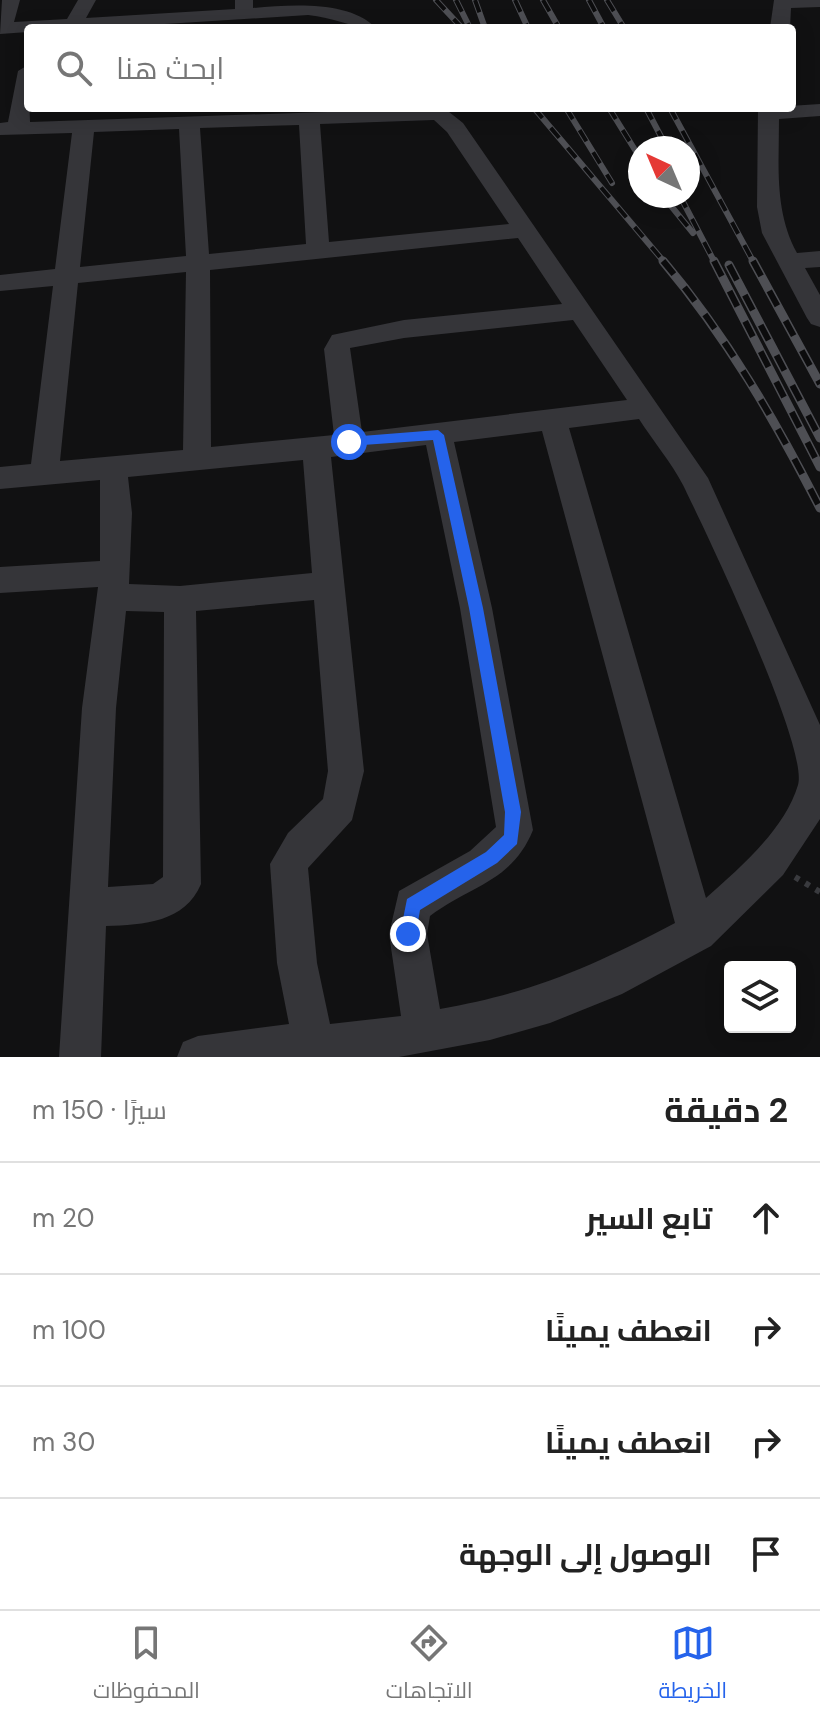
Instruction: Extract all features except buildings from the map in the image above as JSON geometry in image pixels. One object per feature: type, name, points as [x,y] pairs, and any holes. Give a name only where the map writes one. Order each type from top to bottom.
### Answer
[{"type":"street","points":[[11,0],[1,28],[24,27]]},
{"type":"street","points":[[73,24],[87,0]]},
{"type":"street","points":[[780,24],[782,2],[820,1]]},
{"type":"street","points":[[73,24],[223,22],[244,7],[336,10],[350,14],[361,24]]},
{"type":"street","points":[[0,72],[24,71]]},
{"type":"street","points":[[24,83],[9,128],[189,122],[220,115],[309,119],[418,112]]},
{"type":"street","points":[[796,110],[820,110]]},
{"type":"street","points":[[198,1057],[313,1041],[323,1045],[352,1045],[424,1032],[550,1003],[608,980],[697,932],[770,862],[802,819],[817,782],[813,755],[793,696],[694,478],[455,128],[435,112]]},
{"type":"street","points":[[768,112],[768,207],[774,233],[820,318]]},
{"type":"street","points":[[309,119],[318,249]]},
{"type":"street","points":[[189,122],[198,263],[197,457]]},
{"type":"street","points":[[44,472],[69,277],[84,125]]},
{"type":"street","points":[[0,283],[522,230]]},
{"type":"street","points":[[790,262],[820,259]]},
{"type":"street","points":[[349,442],[337,349],[341,341],[404,329],[579,311]]},
{"type":"street","points":[[0,478],[438,435],[647,408]]},
{"type":"street","points":[[553,420],[697,932]]},
{"type":"street","points":[[424,1032],[408,934],[413,905],[492,857],[515,830],[476,608],[438,435]]},
{"type":"street","points":[[313,1041],[297,963],[289,872],[294,855],[332,818],[343,795],[346,771],[316,448]]},
{"type":"street","points":[[80,1057],[99,708],[114,585],[113,467]]},
{"type":"street","points":[[0,580],[114,585],[180,599],[329,585]]},
{"type":"street","points":[[89,907],[154,902],[171,896],[182,884],[180,599]]},
{"type":"railway","points":[[436,0],[458,24]]},
{"type":"railway","points":[[456,0],[468,24]]},
{"type":"railway","points":[[475,0],[484,24]]},
{"type":"railway","points":[[515,0],[526,24]]},
{"type":"railway","points":[[543,0],[557,24]]},
{"type":"railway","points":[[589,0],[602,24]]},
{"type":"railway","points":[[607,0],[622,24]]},
{"type":"railway","points":[[537,112],[665,263]]},
{"type":"railway","points":[[568,112],[612,183]]},
{"type":"railway","points":[[611,112],[628,139]]},
{"type":"railway","points":[[648,112],[661,136]]},
{"type":"railway","points":[[672,112],[754,263]]},
{"type":"railway","points":[[673,208],[693,233]]},
{"type":"railway","points":[[686,208],[715,263]]},
{"type":"railway","points":[[663,261],[708,319],[749,380],[820,508]]},
{"type":"railway","points":[[714,261],[820,467]]},
{"type":"railway","points":[[753,261],[820,384]]},
{"type":"railway","points":[[729,265],[820,438]]},
{"type":"route","points":[[349,442],[438,435],[476,608],[513,812],[515,830],[506,844],[492,857],[422,896],[413,905],[408,918],[408,934]]}]
